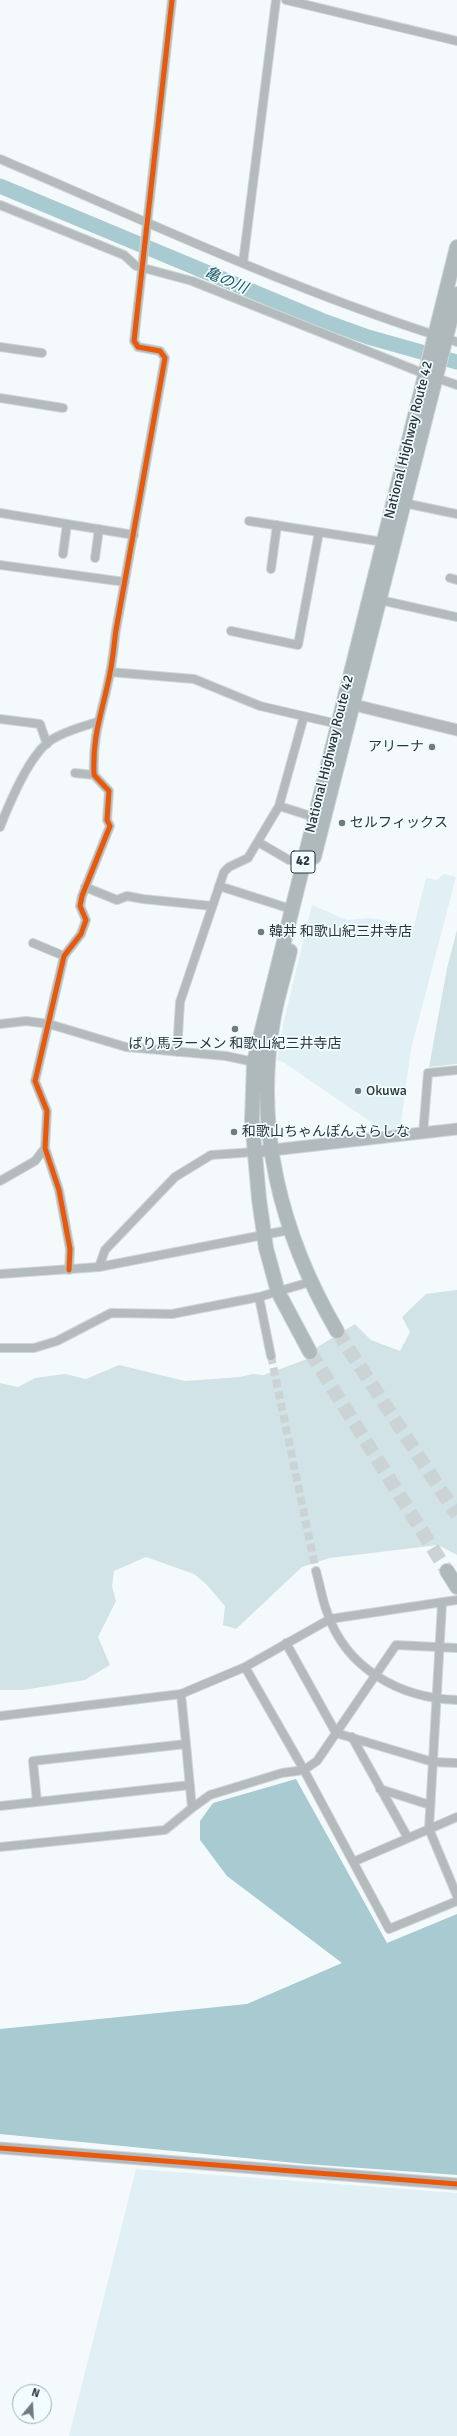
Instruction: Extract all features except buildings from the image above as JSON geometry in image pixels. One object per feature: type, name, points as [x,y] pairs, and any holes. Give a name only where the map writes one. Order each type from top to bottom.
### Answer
[{"type":"highway","name":"National Highway Route 42","points":[[444,339],[457,248]]},
{"type":"highway","name":"National Highway Route 42","points":[[348,703],[383,542],[431,375],[444,339],[457,294]]},
{"type":"highway","name":"National Highway Route 42","points":[[310,1352],[278,1292],[264,1234],[255,1152],[251,1092],[254,1062],[314,817],[380,600],[404,503],[431,375]]},
{"type":"highway","name":"National Highway Route 42","points":[[337,1331],[310,1282],[289,1230],[270,1151],[267,1118],[267,1075],[274,1015],[342,725]]},
{"type":"highway","points":[[447,1571],[457,1587]]},
{"type":"street","points":[[94,775],[93,751],[97,722],[110,672],[165,358],[160,351],[138,347],[134,341],[172,0]]},
{"type":"street","points":[[243,263],[276,0]]},
{"type":"street","points":[[286,0],[457,41]]},
{"type":"street","points":[[0,159],[147,224],[243,263],[444,339]]},
{"type":"street","points":[[0,205],[124,255],[142,265],[192,281],[457,384]]},
{"type":"street","points":[[0,347],[42,353]]},
{"type":"street","points":[[0,398],[63,408]]},
{"type":"street","points":[[404,503],[457,514]]},
{"type":"street","points":[[0,513],[134,535]]},
{"type":"street","points":[[249,521],[383,542]]},
{"type":"street","points":[[63,554],[67,524]]},
{"type":"street","points":[[271,569],[278,525]]},
{"type":"street","points":[[95,558],[99,529]]},
{"type":"street","points":[[231,631],[298,644],[319,532]]},
{"type":"street","points":[[0,565],[125,582]]},
{"type":"street","points":[[380,600],[457,617]]},
{"type":"street","points":[[110,672],[194,679],[260,706],[342,725]]},
{"type":"street","points":[[348,703],[457,730]]},
{"type":"street","points":[[176,1052],[180,1002],[199,950],[224,872],[229,867],[248,858],[279,806],[304,716]]},
{"type":"street","points":[[0,719],[40,724],[47,744]]},
{"type":"street","points":[[0,827],[16,788],[47,744],[67,732],[97,722]]},
{"type":"street","points":[[69,1270],[70,1249],[59,1190],[45,1148],[48,1111],[35,1081],[64,956],[81,934],[86,920],[80,906],[85,887],[110,826],[107,820],[109,790],[94,775],[75,773]]},
{"type":"street","points":[[279,806],[314,817]]},
{"type":"street","points":[[258,842],[289,860]]},
{"type":"street","points":[[219,886],[291,909]]},
{"type":"street","points":[[85,887],[117,900],[127,896],[143,900],[212,906]]},
{"type":"street","points":[[33,943],[64,956]]},
{"type":"street","points":[[0,1024],[26,1021],[49,1024],[126,1046],[226,1056],[254,1062]]},
{"type":"street","points":[[423,1134],[428,1073],[457,1070]]},
{"type":"street","points":[[99,1267],[105,1250],[175,1177],[210,1155],[270,1151],[457,1129]]},
{"type":"street","points":[[0,1182],[35,1161],[45,1148]]},
{"type":"street","points":[[0,1274],[99,1267],[289,1230]]},
{"type":"street","points":[[0,1348],[34,1348],[57,1341],[112,1313],[172,1314],[259,1297],[310,1282]]},
{"type":"street","points":[[259,1297],[271,1356]]},
{"type":"street","points":[[316,1571],[328,1616],[344,1644],[359,1663],[375,1676],[398,1689],[436,1699],[457,1700]]},
{"type":"street","points":[[0,1716],[181,1694],[245,1667],[328,1616],[442,1604],[457,1600]]},
{"type":"street","points":[[442,1604],[438,1647],[429,1829],[457,1896]]},
{"type":"street","points":[[286,1643],[336,1733],[432,1762],[457,1763]]},
{"type":"street","points":[[0,1847],[165,1830],[210,1795],[282,1773],[304,1770],[317,1761],[396,1645],[457,1648]]},
{"type":"street","points":[[245,1667],[304,1770],[389,1929],[457,1901]]},
{"type":"street","points":[[181,1694],[192,1808]]},
{"type":"street","points":[[352,1738],[408,1838]]},
{"type":"street","points":[[37,1802],[33,1761],[186,1744]]},
{"type":"street","points":[[0,1806],[190,1786]]},
{"type":"street","points":[[380,1789],[430,1805]]},
{"type":"street","points":[[353,1862],[457,1817]]},
{"type":"street","points":[[0,2148],[457,2184]]},
{"type":"shaded area","points":[[444,874],[456,877],[411,1049],[400,1130],[381,1129],[283,1062],[277,1060],[284,1020],[312,905],[347,920],[371,918],[414,926],[426,878],[437,880]]},
{"type":"shaded area","points":[[457,930],[457,1064],[429,1067],[447,968]]},
{"type":"shaded area","points":[[457,1290],[457,1555],[438,1545],[330,1558],[302,1567],[236,1629],[223,1625],[225,1606],[206,1584],[194,1574],[146,1557],[114,1571],[112,1586],[116,1601],[98,1637],[110,1665],[85,1680],[23,1690],[0,1690],[0,1383],[18,1387],[35,1378],[65,1374],[86,1379],[119,1365],[185,1381],[240,1377],[253,1374],[264,1375],[307,1359],[319,1346],[355,1324],[371,1340],[400,1351],[410,1332],[402,1317],[426,1294]]},
{"type":"shaded area","points":[[136,2169],[457,2193],[457,2436],[69,2436]]},
{"type":"water","points":[[296,1779],[387,1943],[457,1914],[457,2175],[306,2164],[0,2134],[0,2029],[247,2004],[342,1963],[227,1876],[200,1840],[200,1821],[213,1803]]},
{"type":"waterway","name":"亀の川","points":[[0,186],[321,320],[368,337],[457,362]]},
{"type":"tunnel","points":[[337,1331],[457,1515]]},
{"type":"tunnel","points":[[310,1352],[447,1571]]},
{"type":"tunnel","points":[[271,1356],[316,1571]]},
{"type":"cycle path","points":[[69,1270],[70,1249],[59,1190],[45,1148],[47,1111],[35,1081],[64,956],[81,934],[86,920],[80,906],[82,896],[110,826],[107,820],[109,791],[94,775],[94,760],[96,734],[111,668],[116,630],[165,358],[160,351],[138,347],[134,341],[172,0]]},
{"type":"cycle path","points":[[0,2148],[457,2184]]},
{"type":"place","name":"アリーナ","points":[[432,747]]},
{"type":"place","name":"セルフィックス","points":[[342,823]]},
{"type":"place","name":"韓丼 和歌山紀三井寺店","points":[[261,932]]},
{"type":"place","name":"ばり馬ラーメン 和歌山紀三井寺店","points":[[235,1029]]},
{"type":"place","name":"Okuwa","points":[[358,1091]]},
{"type":"place","name":"和歌山ちゃんぽんさらしな","points":[[234,1132]]}]
